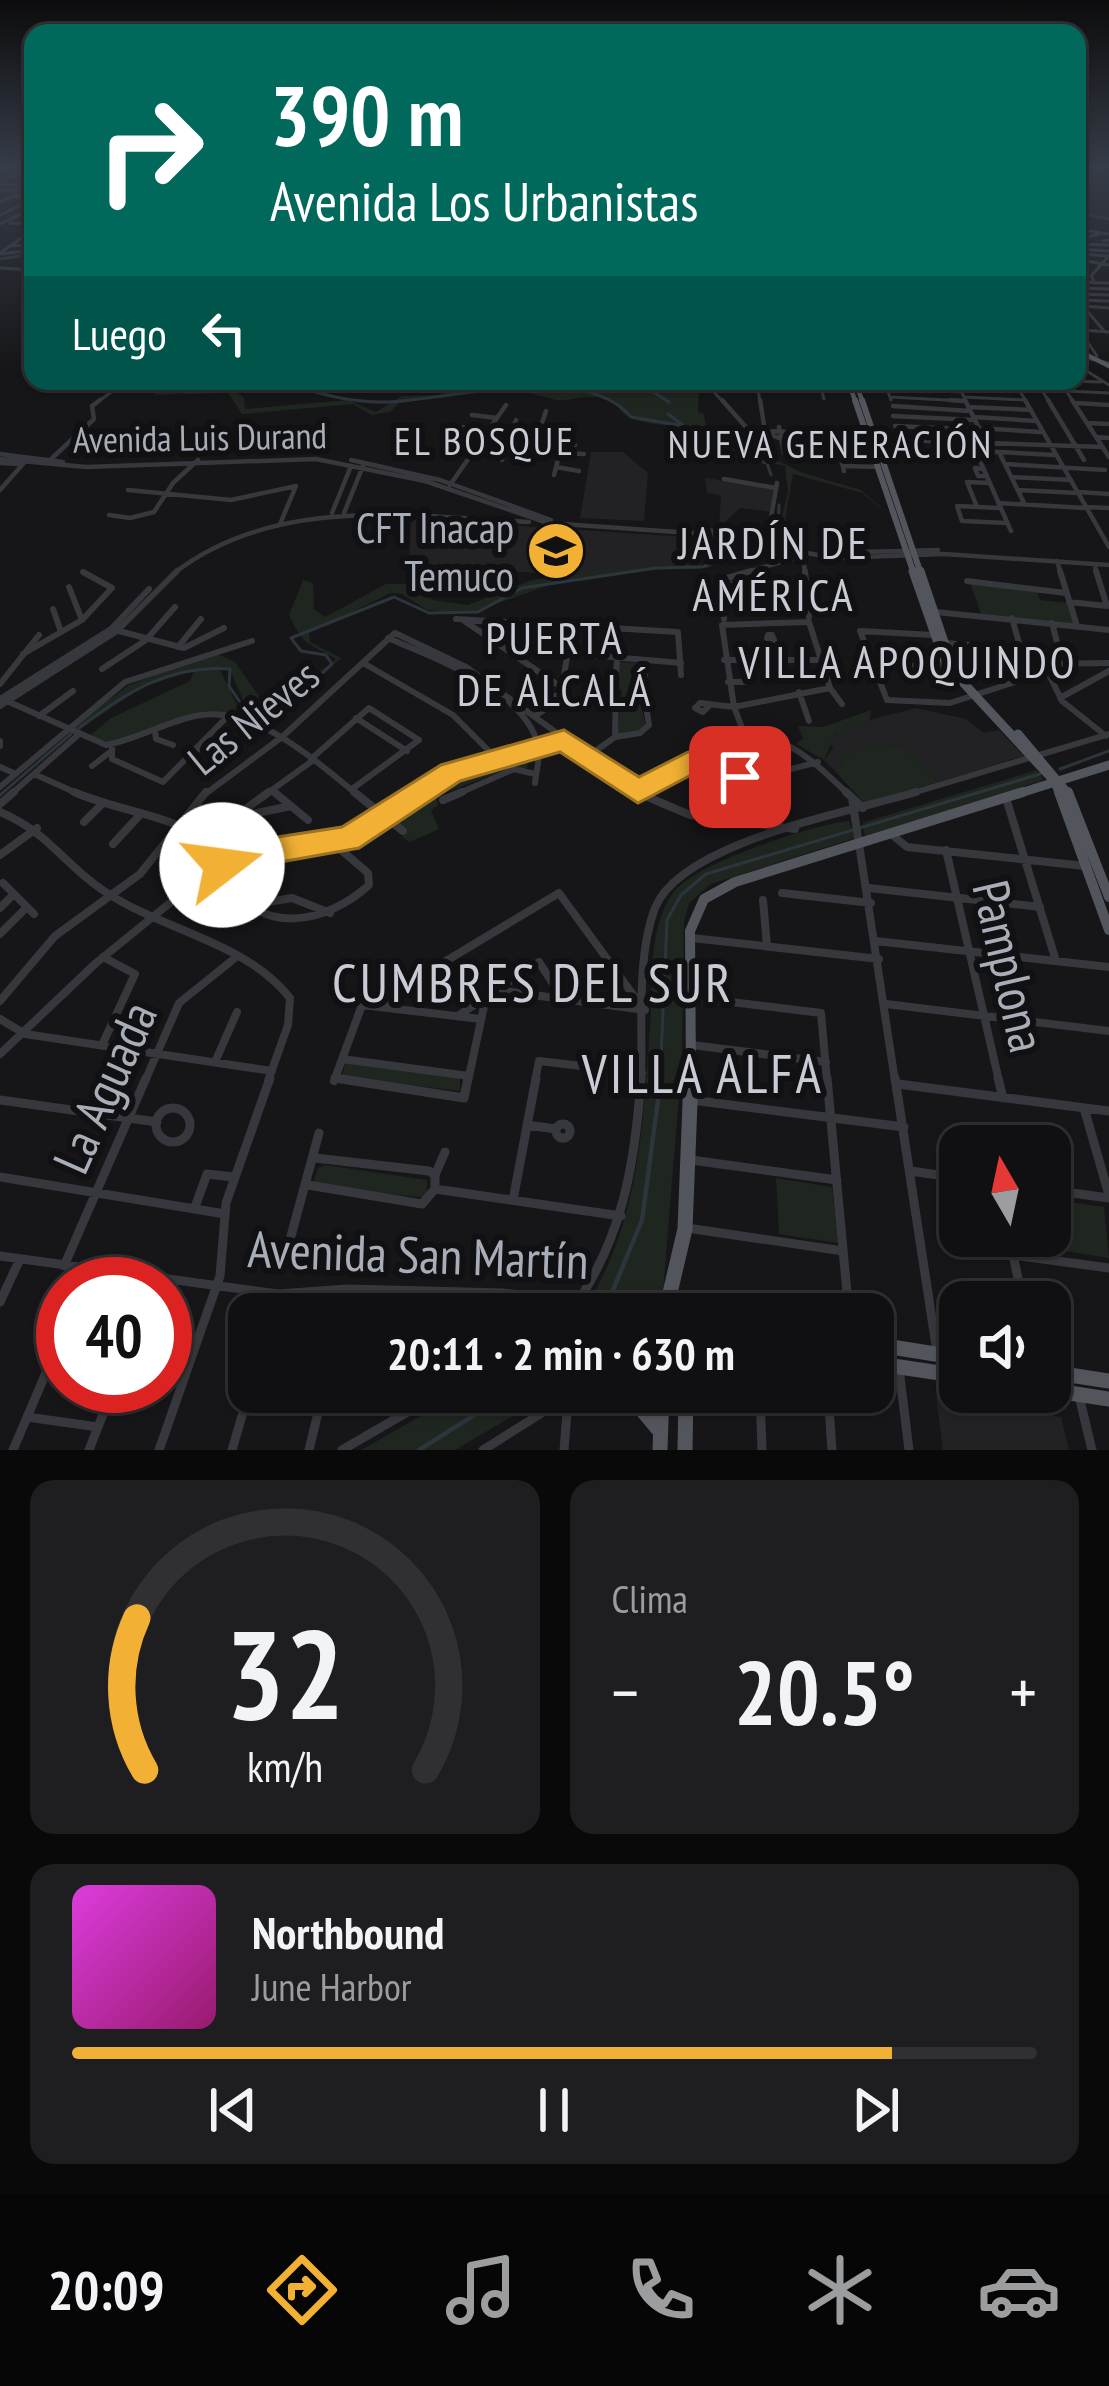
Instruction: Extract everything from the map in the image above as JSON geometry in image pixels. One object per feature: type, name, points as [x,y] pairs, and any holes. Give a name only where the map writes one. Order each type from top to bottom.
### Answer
[{"type":"main road","points":[[1086,352],[1109,364]]},
{"type":"main road","points":[[855,390],[911,553]]},
{"type":"main road","points":[[871,440],[955,668],[1058,781],[1109,897]]},
{"type":"main road","points":[[925,591],[936,612],[947,668],[978,696]]},
{"type":"main road","points":[[675,1293],[686,1228],[690,938],[694,916],[712,891],[861,839],[891,834],[1109,765]]},
{"type":"main road","points":[[1058,781],[1094,865],[1109,930]]},
{"type":"main road","points":[[896,1348],[938,1354]]},
{"type":"main road","points":[[894,1365],[939,1373]]},
{"type":"main road","points":[[1071,1375],[1109,1381]]},
{"type":"main road","points":[[1071,1394],[1109,1400]]},
{"type":"main road","points":[[649,1413],[660,1443]]},
{"type":"main road","points":[[660,1443],[661,1413]]},
{"type":"main road","points":[[685,1450],[686,1413]]},
{"type":"street","points":[[0,254],[24,236]]},
{"type":"street","points":[[9,246],[24,247]]},
{"type":"street","points":[[1086,284],[1093,280],[1105,248]]},
{"type":"street","points":[[1093,280],[1108,293]]},
{"type":"street","points":[[1086,309],[1107,332]]},
{"type":"street","points":[[1086,340],[1098,358]]},
{"type":"street","points":[[47,463],[94,419],[92,406],[114,390]]},
{"type":"street","points":[[710,392],[742,390]]},
{"type":"street","points":[[755,449],[766,434],[758,390]]},
{"type":"street","points":[[822,390],[824,399]]},
{"type":"street","points":[[873,390],[965,400],[1024,400]]},
{"type":"street","points":[[887,390],[896,440]]},
{"type":"street","points":[[912,390],[1030,410]]},
{"type":"street","points":[[893,416],[1013,390]]},
{"type":"street","points":[[1019,390],[1109,547]]},
{"type":"street","points":[[1042,390],[1076,390]]},
{"type":"street","points":[[1042,390],[1084,460]]},
{"type":"street","points":[[1066,391],[1106,451]]},
{"type":"street","points":[[710,392],[750,429],[766,434],[834,444],[985,440],[1106,451]]},
{"type":"street","points":[[965,400],[985,440],[981,451],[986,476],[1000,506],[1009,527],[962,520],[957,506],[977,507],[1000,506],[1025,504],[1109,508]]},
{"type":"street","points":[[893,406],[965,400],[1037,421]]},
{"type":"street","points":[[1074,403],[1109,405]]},
{"type":"street","points":[[449,486],[506,405]]},
{"type":"street","points":[[528,465],[546,411]]},
{"type":"street","points":[[472,415],[497,418]]},
{"type":"street","points":[[502,460],[516,420]]},
{"type":"street","points":[[1087,423],[1109,424]]},
{"type":"street","points":[[895,426],[1043,432]]},
{"type":"street","points":[[460,427],[488,430]]},
{"type":"street","points":[[554,475],[566,428]]},
{"type":"street","points":[[732,438],[750,429]]},
{"type":"street","points":[[781,435],[822,431],[871,440]]},
{"type":"street","points":[[822,431],[841,455],[844,469],[879,467]]},
{"type":"street","points":[[781,435],[784,452],[875,456]]},
{"type":"street","points":[[1096,437],[1109,438]]},
{"type":"street","points":[[452,439],[575,445]]},
{"type":"street","points":[[907,440],[915,458]]},
{"type":"street","points":[[935,441],[942,456]]},
{"type":"street","points":[[981,451],[1057,455]]},
{"type":"street","points":[[999,452],[1025,504]]},
{"type":"street","points":[[560,453],[584,454]]},
{"type":"street","name":"Avenida Luis Durand","points":[[47,463],[293,454],[363,464],[449,486],[550,520],[780,544],[797,554]]},
{"type":"street","name":"Avenida Luis Durand","points":[[0,459],[47,463],[283,457],[363,464]]},
{"type":"street","points":[[109,515],[148,515],[198,460]]},
{"type":"street","points":[[0,490],[26,461]]},
{"type":"street","points":[[332,513],[352,464]]},
{"type":"street","points":[[344,513],[363,464]]},
{"type":"street","points":[[1005,464],[1106,470]]},
{"type":"street","points":[[556,467],[579,471]]},
{"type":"street","points":[[977,507],[967,482],[986,476]]},
{"type":"street","points":[[1011,477],[1071,480]]},
{"type":"street","points":[[724,479],[776,485],[768,543]]},
{"type":"street","points":[[128,490],[227,500],[296,486],[280,524]]},
{"type":"street","name":"Avenida Luis Durand","points":[[449,486],[538,522],[638,526],[768,543],[797,554],[848,559],[911,553],[1109,563]]},
{"type":"street","points":[[1018,490],[1109,494]]},
{"type":"street","points":[[2,696],[114,630],[188,562],[280,524],[332,513],[538,522]]},
{"type":"street","points":[[720,584],[797,554],[809,619],[831,686],[842,704]]},
{"type":"street","points":[[1067,562],[1066,592],[1076,626]]},
{"type":"street","points":[[1069,602],[1108,606],[1095,567]]},
{"type":"street","points":[[23,655],[82,620],[112,588],[83,572]]},
{"type":"street","points":[[968,581],[1066,592]]},
{"type":"street","points":[[720,584],[805,582]]},
{"type":"street","points":[[720,584],[724,660],[746,738]]},
{"type":"street","points":[[69,587],[82,620]]},
{"type":"street","points":[[114,630],[149,589]]},
{"type":"street","points":[[722,608],[806,606]]},
{"type":"street","points":[[102,669],[146,640],[175,607]]},
{"type":"street","points":[[53,609],[61,632]]},
{"type":"street","points":[[936,612],[1109,631]]},
{"type":"street","points":[[1012,618],[1019,643]]},
{"type":"street","points":[[178,647],[200,619]]},
{"type":"street","points":[[724,621],[809,619]]},
{"type":"street","points":[[563,691],[508,648],[459,620],[680,634],[681,675]]},
{"type":"street","points":[[766,623],[770,635]]},
{"type":"street","points":[[1052,623],[1058,646]]},
{"type":"street","points":[[528,717],[563,691],[572,627]]},
{"type":"street","points":[[114,630],[178,647],[224,628]]},
{"type":"street","points":[[979,646],[860,631],[887,700],[950,703],[1015,682]]},
{"type":"street","points":[[2,696],[39,635]]},
{"type":"street","name":"Las Nieves","points":[[0,1001],[55,936],[114,897],[210,788],[282,737],[392,635],[479,679],[528,717]]},
{"type":"street","points":[[0,787],[134,677],[251,641]]},
{"type":"street","points":[[508,648],[682,663]]},
{"type":"street","points":[[616,658],[616,678]]},
{"type":"street","points":[[645,660],[645,679]]},
{"type":"street","points":[[724,660],[824,660]]},
{"type":"street","points":[[1108,736],[1060,698],[1046,661],[1093,662],[1109,669]]},
{"type":"street","points":[[364,664],[431,697],[483,740],[496,759]]},
{"type":"street","points":[[872,664],[947,668]]},
{"type":"street","points":[[1060,698],[1109,669]]},
{"type":"street","points":[[728,682],[748,682]]},
{"type":"street","points":[[708,707],[774,701],[831,686]]},
{"type":"street","points":[[615,737],[616,690]]},
{"type":"street","points":[[39,716],[74,691]]},
{"type":"street","points":[[799,692],[809,721]]},
{"type":"street","points":[[587,757],[615,737],[640,733],[649,725],[644,694]]},
{"type":"street","points":[[2,696],[111,748]]},
{"type":"street","points":[[292,806],[252,814],[247,808],[312,760],[369,708],[419,740],[352,789]]},
{"type":"street","points":[[92,766],[111,748],[155,731],[205,713],[226,717],[282,737],[403,831]]},
{"type":"street","points":[[111,748],[112,759],[163,782],[226,717]]},
{"type":"street","points":[[528,717],[669,809],[795,829]]},
{"type":"street","points":[[443,800],[514,770],[535,778],[538,747],[528,717]]},
{"type":"street","points":[[356,718],[406,751]]},
{"type":"street","points":[[155,731],[156,740],[173,746]]},
{"type":"street","points":[[72,732],[0,808],[37,829],[114,897],[270,973],[290,998],[273,1071],[224,1214],[226,1252],[159,1450]]},
{"type":"street","points":[[591,1293],[621,1216],[637,1142],[652,919],[671,881],[707,855],[1108,736]]},
{"type":"street","points":[[638,792],[722,743],[746,738],[786,742],[820,762],[858,809],[939,1364]]},
{"type":"street","points":[[0,1054],[103,957],[157,918],[195,881],[222,865],[258,853],[333,843],[385,816],[442,777],[564,741]]},
{"type":"street","points":[[196,748],[219,757]]},
{"type":"street","points":[[688,763],[760,777],[820,762]]},
{"type":"street","points":[[0,767],[16,773]]},
{"type":"street","points":[[34,774],[210,843],[231,886],[256,904],[300,923],[330,914],[364,890],[370,878],[333,843]]},
{"type":"street","points":[[648,799],[659,777]]},
{"type":"street","points":[[272,790],[308,820]]},
{"type":"street","points":[[1006,797],[1056,962]]},
{"type":"street","points":[[84,821],[102,804]]},
{"type":"street","points":[[113,844],[138,817]]},
{"type":"street","points":[[0,855],[37,829]]},
{"type":"street","points":[[891,834],[902,846],[1094,865]]},
{"type":"street","name":"Pamplona","points":[[946,850],[1003,1098]]},
{"type":"street","points":[[0,934],[30,911],[3,883]]},
{"type":"street","points":[[868,889],[1040,907]]},
{"type":"street","points":[[386,1006],[406,985],[559,893],[645,1010]]},
{"type":"street","points":[[782,893],[871,902]]},
{"type":"street","points":[[0,908],[14,894]]},
{"type":"street","points":[[256,904],[292,898],[330,914]]},
{"type":"street","points":[[764,900],[767,946]]},
{"type":"street","points":[[690,938],[879,959]]},
{"type":"street","points":[[876,941],[1109,967]]},
{"type":"street","points":[[102,1045],[135,974],[103,957]]},
{"type":"street","name":"La Aguada","points":[[68,1257],[181,1000],[235,958]]},
{"type":"street","points":[[457,1016],[539,962],[563,999]]},
{"type":"street","points":[[491,993],[645,1010]]},
{"type":"street","points":[[481,1019],[386,1006],[358,1008],[334,1081],[464,1099],[491,993]]},
{"type":"street","points":[[689,997],[821,1013],[847,1293]]},
{"type":"street","points":[[886,1004],[1109,1031]]},
{"type":"street","points":[[214,1062],[237,1012]]},
{"type":"street","points":[[0,1019],[25,1034],[273,1071]]},
{"type":"street","points":[[688,1045],[826,1062]]},
{"type":"street","points":[[340,1059],[469,1076]]},
{"type":"street","points":[[513,1200],[539,1061],[642,1073]]},
{"type":"street","points":[[897,1084],[1109,1111]]},
{"type":"street","points":[[688,1099],[904,1127]]},
{"type":"street","points":[[0,1100],[157,1122]]},
{"type":"street","points":[[183,1107],[190,1115],[189,1127],[174,1142],[158,1139],[157,1122],[171,1108],[183,1107]]},
{"type":"street","points":[[1071,1192],[1109,1197],[1084,1108]]},
{"type":"street","points":[[527,1125],[556,1129]]},
{"type":"street","points":[[291,1235],[316,1158],[319,1133]]},
{"type":"street","points":[[308,1185],[422,1204],[436,1189],[435,1175],[445,1152]]},
{"type":"street","points":[[316,1158],[435,1175]]},
{"type":"street","points":[[687,1160],[837,1180]]},
{"type":"street","points":[[910,1171],[939,1175]]},
{"type":"street","points":[[195,1207],[207,1174],[234,1178]]},
{"type":"street","points":[[0,1177],[224,1214]]},
{"type":"street","points":[[436,1189],[621,1216]]},
{"type":"street","points":[[686,1228],[843,1251]]},
{"type":"street","name":"Avenida San Martín","points":[[0,1256],[36,1262]]},
{"type":"street","points":[[1028,1257],[1109,1268]]},
{"type":"street","points":[[0,1302],[20,1259]]},
{"type":"street","name":"Avenida San Martín","points":[[192,1286],[268,1293]]},
{"type":"street","points":[[346,1293],[347,1289]]},
{"type":"street","name":"Avenida San Martín","points":[[292,1293],[347,1289],[435,1293]]},
{"type":"street","points":[[896,1348],[909,1450]]},
{"type":"street","points":[[1075,1376],[1092,1450]]},
{"type":"street","points":[[13,1450],[36,1396]]},
{"type":"street","points":[[89,1450],[103,1413]]},
{"type":"street","points":[[232,1450],[243,1413]]},
{"type":"street","points":[[309,1450],[318,1413]]},
{"type":"street","points":[[342,1450],[406,1413]]},
{"type":"street","points":[[484,1450],[541,1413]]},
{"type":"street","points":[[564,1450],[568,1413]]},
{"type":"street","points":[[761,1413],[762,1450]]},
{"type":"street","points":[[829,1413],[832,1450]]},
{"type":"street","points":[[27,1417],[98,1427]]},
{"type":"shaded area","points":[[160,390],[176,394],[232,390],[244,397],[245,409],[348,400],[376,412],[402,396],[457,390],[699,390],[698,412],[704,414],[706,426],[700,426],[701,432],[722,432],[800,472],[861,490],[890,515],[862,493],[793,474],[782,537],[707,568],[665,568],[549,585],[468,614],[427,610],[402,594],[391,593],[309,633],[310,642],[341,658],[291,705],[247,709],[230,670],[219,668],[241,713],[257,717],[251,723],[207,711],[112,743],[89,736],[111,718],[190,681],[194,671],[144,686],[76,732],[72,727],[129,685],[215,653],[235,662],[261,699],[288,696],[336,659],[303,639],[289,615],[303,580],[313,583],[314,609],[325,617],[386,584],[414,584],[433,600],[468,605],[532,580],[659,564],[704,566],[777,536],[788,492],[785,466],[699,447],[692,439],[694,428],[636,420],[601,398],[559,401],[519,392],[461,392],[402,400],[390,412],[371,415],[353,404],[242,414],[228,393],[153,395]]},
{"type":"shaded area","points":[[591,452],[623,452],[648,473],[644,521],[580,518]]},
{"type":"shaded area","points":[[705,478],[773,488],[771,512],[740,508],[719,528],[721,495],[707,493]]},
{"type":"shaded area","name":"CFT Inacap Temuco","points":[[411,519],[703,538],[701,566],[584,575],[409,567]]},
{"type":"shaded area","points":[[970,582],[1037,590],[1040,600],[1067,603],[1074,624],[981,614]]},
{"type":"shaded area","points":[[620,662],[642,663],[643,681],[649,682],[639,694],[645,724],[640,730],[617,735],[622,691],[612,680],[618,680]]},
{"type":"shaded area","points":[[916,708],[966,719],[984,733],[999,730],[1024,756],[938,782],[895,745],[852,750],[835,771],[824,760],[833,748],[829,742],[842,727]]},
{"type":"shaded area","points":[[871,710],[870,719],[835,734],[824,760],[796,744],[803,739],[798,726],[823,727]]},
{"type":"shaded area","points":[[891,744],[908,751],[938,782],[865,804],[835,771],[852,750]]},
{"type":"shaded area","points":[[529,753],[527,768],[510,768],[436,796],[438,805],[431,810],[439,829],[410,842],[402,837],[408,831],[389,817],[443,780]]},
{"type":"shaded area","points":[[1037,770],[1044,780],[865,836],[862,824],[868,821]]},
{"type":"shaded area","points":[[849,821],[855,838],[711,884],[689,903],[684,922],[682,1060],[663,1293],[594,1293],[609,1264],[630,1199],[645,1097],[653,958],[665,907],[685,882],[728,858]]},
{"type":"shaded area","points":[[345,1063],[460,1078],[460,1091],[342,1077]]},
{"type":"shaded area","points":[[325,1165],[427,1180],[427,1198],[319,1186],[314,1181],[318,1168]]},
{"type":"shaded area","points":[[776,1178],[832,1187],[838,1243],[779,1234]]},
{"type":"shaded area","points":[[1071,1202],[1104,1207],[1109,1258],[1071,1252]]},
{"type":"shaded area","points":[[936,1396],[939,1413],[1061,1417],[1069,1450],[943,1450]]},
{"type":"shaded area","points":[[426,1413],[518,1413],[455,1450],[361,1450]]},
{"type":"waterway","points":[[0,259],[24,255]]},
{"type":"waterway","points":[[311,390],[374,402],[498,390]]},
{"type":"waterway","points":[[574,390],[610,400],[631,417],[684,426]]},
{"type":"waterway","points":[[650,390],[669,402]]},
{"type":"waterway","points":[[668,414],[684,426]]},
{"type":"waterway","points":[[684,426],[698,447],[767,463],[771,475]]},
{"type":"waterway","points":[[771,542],[778,537],[779,505]]},
{"type":"waterway","points":[[79,728],[131,693],[188,671],[230,669],[229,686],[246,711],[294,699],[332,664],[326,655],[301,651],[291,638],[394,597],[429,613],[478,612],[522,588],[656,568],[702,567],[762,545]]},
{"type":"waterway","points":[[0,795],[71,734]]},
{"type":"waterway","points":[[1060,769],[1109,751]]},
{"type":"waterway","points":[[660,1081],[667,920],[681,895],[706,874],[1040,774]]},
{"type":"waterway","points":[[612,1293],[642,1220],[661,1078]]},
{"type":"waterway","points":[[419,1450],[478,1413]]},
{"type":"place","name":"CFT Inacap Temuco","points":[[556,551]]},
{"type":"district","name":"EL BOSQUE","points":[[485,440]]},
{"type":"district","name":"NUEVA GENERACIÓN","points":[[831,443]]},
{"type":"district","name":"JARDÍN DE AMÉRICA","points":[[774,568]]},
{"type":"district","name":"VILLA APOQUINDO","points":[[908,661]]},
{"type":"district","name":"PUERTA DE ALCALÁ","points":[[555,663]]},
{"type":"district","name":"CUMBRES DEL SUR","points":[[533,982]]},
{"type":"district","name":"VILLA ALFA","points":[[703,1073]]},
{"type":"route","points":[[222,865],[258,853],[348,839],[451,773],[564,741],[638,792],[688,763],[740,777]]}]
